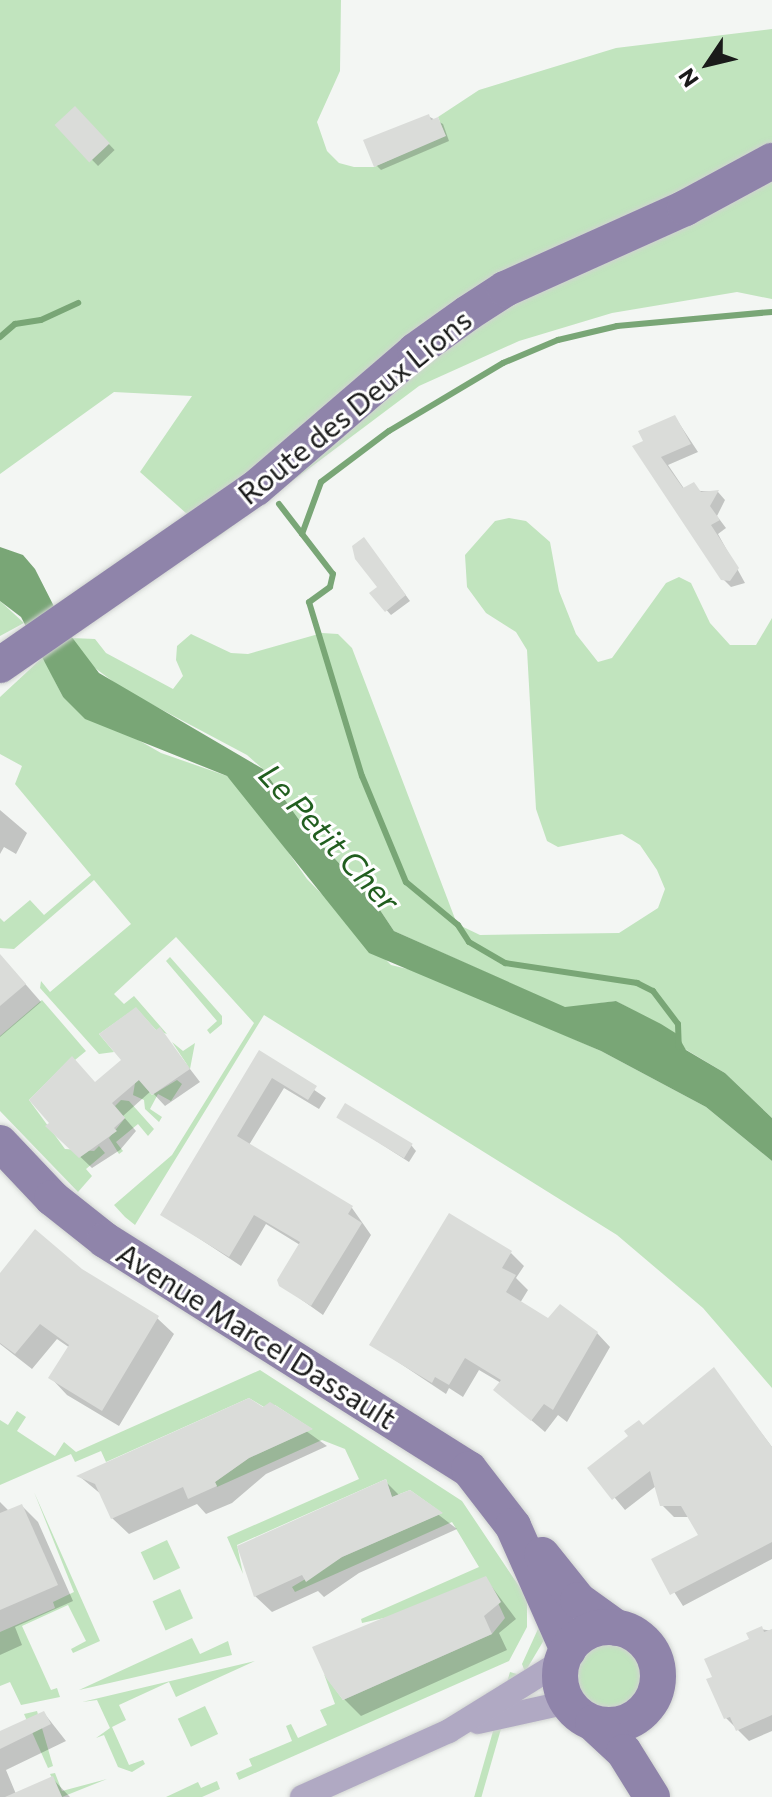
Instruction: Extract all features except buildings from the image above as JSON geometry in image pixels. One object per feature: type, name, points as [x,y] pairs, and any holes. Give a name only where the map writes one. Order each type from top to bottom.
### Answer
[{"type":"street","name":"Route des Deux Lions","points":[[12,656],[256,488],[415,351],[468,313],[505,289],[685,208],[772,161]]},
{"type":"street","name":"Avenue Marcel Dassault","points":[[0,1143],[52,1198],[115,1247],[457,1460],[483,1484],[513,1526],[578,1600],[617,1628]]},
{"type":"street","name":"Avenue Marcel Dassault","points":[[513,1526],[565,1656]]},
{"type":"street","points":[[302,1797],[449,1731],[565,1656],[589,1631],[617,1628],[640,1638],[655,1658],[658,1682],[644,1711],[620,1724],[580,1712],[449,1731]]},
{"type":"street","points":[[565,1656],[560,1682],[580,1712],[624,1752],[652,1797]]},
{"type":"street","points":[[644,1711],[663,1797]]},
{"type":"shaded area","points":[[0,0],[341,0],[340,71],[317,122],[327,151],[339,163],[354,167],[374,167],[445,135],[438,117],[479,90],[616,48],[772,29],[772,299],[737,292],[612,313],[519,341],[419,386],[215,539],[140,472],[192,396],[114,392],[0,474]]},
{"type":"shaded area","points":[[509,518],[526,521],[550,542],[559,591],[576,634],[598,662],[612,658],[666,583],[679,577],[691,583],[710,623],[730,645],[756,645],[772,618],[772,1118],[725,1073],[685,1049],[676,1034],[616,1001],[565,1008],[394,931],[372,898],[302,824],[263,769],[247,755],[123,689],[87,662],[71,638],[95,639],[106,653],[173,689],[183,676],[176,660],[177,646],[191,634],[231,653],[248,654],[322,633],[338,634],[352,648],[457,924],[480,935],[619,933],[658,908],[665,889],[657,870],[640,845],[622,834],[558,847],[547,841],[536,809],[527,650],[516,632],[486,613],[467,587],[465,555],[495,521]]},
{"type":"shaded area","name":"Le Petit Cher","points":[[0,547],[23,555],[35,569],[65,628],[99,673],[263,769],[302,824],[372,898],[394,931],[565,1007],[616,1001],[661,1024],[677,1034],[686,1050],[725,1073],[772,1118],[772,1161],[706,1107],[601,1051],[369,953],[227,776],[85,719],[63,697],[21,617],[0,601]]},
{"type":"shaded area","points":[[0,601],[24,623],[0,636]]},
{"type":"shaded area","points":[[43,657],[63,697],[161,753],[227,776],[258,809],[307,879],[391,965],[424,973],[601,1051],[706,1107],[772,1161],[772,1388],[703,1308],[617,1235],[264,1015],[135,1225],[125,1217],[114,1205],[172,1155],[254,1023],[176,937],[114,994],[124,1004],[134,996],[167,1034],[156,1030],[136,1008],[99,1034],[114,1052],[99,1054],[40,988],[41,981],[50,992],[131,924],[94,880],[14,949],[0,948],[0,918],[4,922],[30,900],[44,915],[91,875],[15,784],[22,766],[0,754],[0,697]]},
{"type":"shaded area","points":[[170,957],[222,1016],[222,1024],[210,1034],[207,1030],[217,1021],[166,961]]},
{"type":"shaded area","points":[[42,1000],[86,1051],[75,1060],[72,1057],[29,1100],[65,1149],[94,1151],[99,1146],[105,1153],[86,1169],[92,1176],[78,1192],[0,1111],[0,1036]]},
{"type":"shaded area","points":[[172,1042],[183,1051],[195,1043],[190,1069]]},
{"type":"shaded area","points":[[136,1077],[152,1095],[177,1080],[182,1084],[171,1101],[158,1094],[150,1109],[162,1117],[159,1122],[145,1109],[144,1100],[133,1095]]},
{"type":"shaded area","points":[[121,1100],[129,1101],[154,1129],[148,1136],[138,1124],[116,1142],[123,1151],[119,1154],[109,1138],[125,1118],[115,1106]]},
{"type":"shaded area","points":[[260,1370],[462,1501],[527,1598],[527,1627],[509,1661],[239,1780],[236,1773],[252,1766],[249,1759],[292,1741],[286,1726],[291,1724],[298,1738],[327,1725],[320,1710],[335,1704],[324,1674],[343,1700],[492,1634],[505,1618],[486,1577],[406,1613],[362,1623],[361,1619],[479,1567],[452,1522],[295,1592],[292,1587],[342,1557],[442,1513],[410,1490],[392,1497],[386,1479],[237,1545],[243,1574],[227,1537],[359,1479],[345,1449],[322,1440],[217,1487],[215,1482],[249,1458],[312,1429],[275,1405],[264,1407],[249,1398],[106,1462],[101,1451],[75,1462],[71,1454],[0,1485],[0,1420],[8,1425],[17,1411],[26,1417],[17,1431],[55,1456],[64,1442],[76,1452]]},
{"type":"shaded area","points":[[34,1492],[100,1641],[73,1653],[71,1649],[86,1641],[68,1605],[22,1626],[51,1690],[57,1688],[60,1697],[21,1705],[10,1682],[0,1686],[0,1632],[55,1608],[53,1602],[74,1592]]},
{"type":"shaded area","points":[[167,1540],[180,1568],[154,1580],[141,1552]]},
{"type":"shaded area","points":[[180,1589],[193,1618],[166,1630],[153,1601]]},
{"type":"shaded area","points":[[537,1612],[544,1640],[525,1672],[522,1664],[538,1629]]},
{"type":"shaded area","points":[[192,1638],[200,1654],[228,1641],[232,1655],[79,1690]]},
{"type":"shaded area","points":[[609,1638],[635,1648],[645,1674],[635,1700],[609,1710],[583,1700],[573,1674],[583,1648]]},
{"type":"shaded area","points":[[255,1661],[176,1697],[169,1682],[119,1705],[126,1720],[112,1727],[129,1765],[143,1760],[145,1764],[132,1772],[118,1767],[104,1735],[96,1738],[110,1728],[97,1700],[82,1702]]},
{"type":"shaded area","points":[[510,1672],[517,1674],[481,1797],[474,1797]]},
{"type":"shaded area","points":[[205,1706],[218,1734],[191,1747],[178,1719]]},
{"type":"shaded area","points":[[37,1711],[53,1766],[48,1768],[24,1714]]},
{"type":"shaded area","points":[[55,1773],[62,1791],[107,1779],[62,1797],[50,1774]]},
{"type":"shaded area","points":[[217,1781],[220,1789],[202,1797],[166,1797],[198,1782],[201,1788]]},
{"type":"waterway","points":[[0,337],[15,324],[41,320],[78,303]]},
{"type":"waterway","points":[[302,534],[321,482],[389,431],[503,363],[558,340],[617,326],[772,312]]},
{"type":"waterway","points":[[279,504],[333,574],[330,587],[309,602],[362,776],[406,882],[458,925],[469,942],[505,963],[637,983],[653,991],[678,1024],[679,1047]]}]
